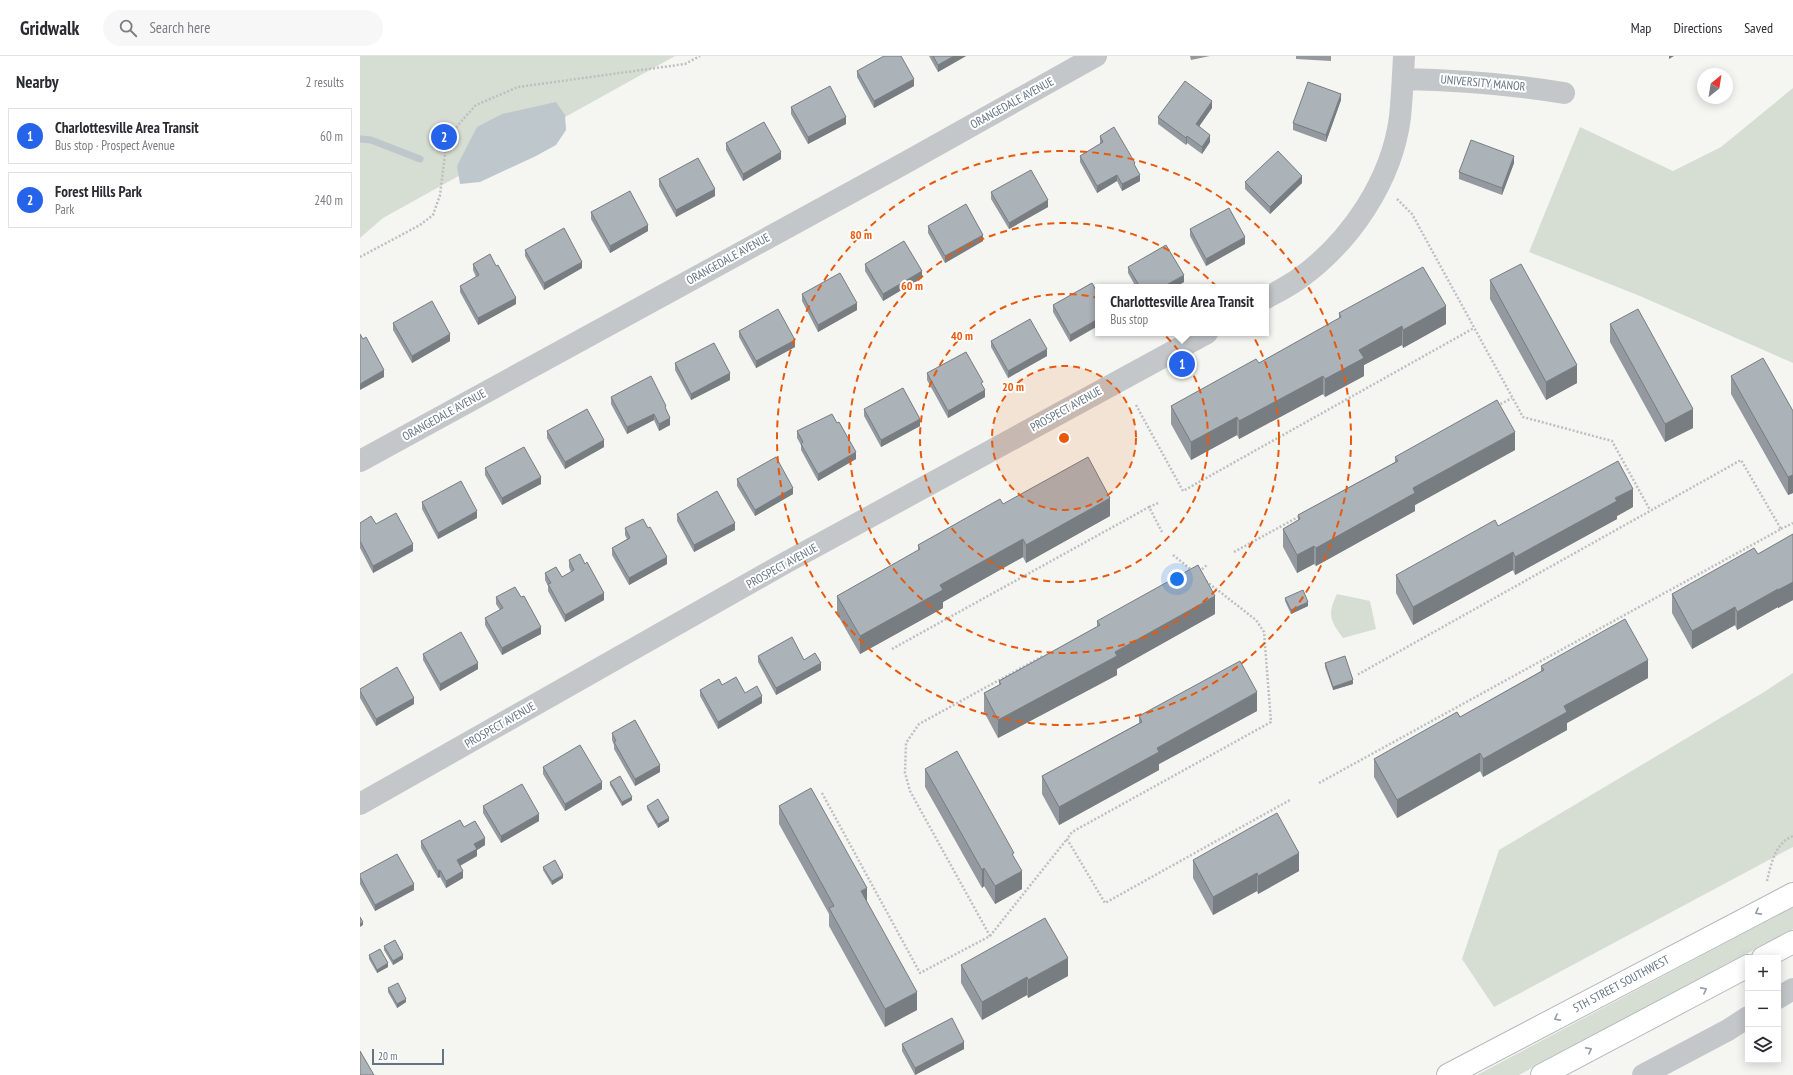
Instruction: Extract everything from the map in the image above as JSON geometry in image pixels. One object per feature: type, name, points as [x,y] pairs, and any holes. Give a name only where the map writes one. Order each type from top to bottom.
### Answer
[{"type":"main road","name":"5TH STREET SOUTHWEST","points":[[1448,1075],[1793,894]]},
{"type":"main road","points":[[1769,955],[1793,942]]},
{"type":"main road","points":[[1542,1075],[1745,968]]},
{"type":"street","name":"ORANGEDALE AVENUE","points":[[360,461],[1096,56]]},
{"type":"street","points":[[1269,296],[1300,278],[1330,252],[1355,223],[1376,191],[1390,155],[1398,126],[1404,56]]},
{"type":"street","name":"UNIVERSITY MANOR","points":[[1403,79],[1451,80],[1514,86],[1564,93]]},
{"type":"street","name":"PROSPECT AVENUE","points":[[360,804],[785,564],[1202,336]]},
{"type":"street","points":[[1781,996],[1793,989]]},
{"type":"street","points":[[1643,1075],[1728,1030],[1745,1019]]},
{"type":"path","points":[[360,257],[420,225],[433,215],[440,195],[446,146],[458,125],[476,105],[518,87],[685,64],[700,56]]},
{"type":"path","points":[[1397,199],[1412,214],[1523,417],[1612,441],[1650,510]]},
{"type":"path","points":[[1136,405],[1183,491],[1474,328]]},
{"type":"path","points":[[1491,409],[1512,398]]},
{"type":"path","points":[[1357,675],[1741,460],[1781,530]]},
{"type":"path","points":[[892,649],[1158,503]]},
{"type":"path","points":[[1149,507],[1162,532]]},
{"type":"path","points":[[1234,552],[1304,514]]},
{"type":"path","points":[[1319,783],[1793,523]]},
{"type":"path","points":[[1173,555],[1197,574],[1208,564]]},
{"type":"path","points":[[822,793],[920,973],[990,936],[1072,832],[1271,722],[1264,632],[1262,626],[1203,579]]},
{"type":"path","points":[[990,936],[910,791],[905,773],[906,743],[920,724],[1046,655]]},
{"type":"path","points":[[1067,839],[1104,903],[1290,800]]},
{"type":"path","points":[[1766,885],[1772,858],[1786,838],[1793,836]]},
{"type":"shaded area","points":[[360,56],[675,56],[383,218],[360,238]]},
{"type":"shaded area","points":[[1793,88],[1793,363],[1640,296],[1529,252],[1580,127],[1673,171],[1721,147]]},
{"type":"shaded area","points":[[556,102],[565,115],[566,130],[556,145],[480,182],[460,184],[457,166],[477,127],[502,114]]},
{"type":"shaded area","points":[[1337,594],[1370,601],[1376,629],[1343,638],[1335,627],[1331,617],[1332,607]]},
{"type":"shaded area","points":[[1793,673],[1793,847],[1494,1007],[1462,959],[1499,850],[1764,692]]},
{"type":"shaded area","points":[[1793,907],[1793,929],[1519,1075],[1477,1075]]},
{"type":"building","points":[[884,56],[901,56],[914,79],[874,101],[857,71]]},
{"type":"building","points":[[933,56],[954,56],[938,65]]},
{"type":"building","points":[[1185,81],[1212,101],[1196,124],[1210,135],[1202,147],[1187,136],[1186,138],[1158,117]]},
{"type":"building","points":[[1308,82],[1341,94],[1326,135],[1293,123]]},
{"type":"building","points":[[830,86],[846,117],[808,137],[791,107]]},
{"type":"building","points":[[764,122],[781,152],[743,174],[726,143]]},
{"type":"building","points":[[1114,127],[1135,163],[1134,164],[1140,175],[1122,184],[1117,175],[1097,186],[1080,156],[1103,142],[1100,136]]},
{"type":"building","points":[[1471,140],[1514,156],[1502,188],[1459,172]]},
{"type":"building","points":[[1278,151],[1302,176],[1270,207],[1245,182]]},
{"type":"building","points":[[698,158],[715,189],[676,210],[659,179]]},
{"type":"building","points":[[1031,170],[1048,200],[1009,223],[991,192]]},
{"type":"building","points":[[630,191],[648,225],[610,246],[591,212]]},
{"type":"building","points":[[966,204],[983,235],[945,256],[928,226]]},
{"type":"building","points":[[1229,208],[1245,237],[1206,259],[1190,229]]},
{"type":"building","points":[[564,228],[582,262],[544,283],[525,250]]},
{"type":"building","points":[[904,241],[922,271],[883,294],[865,264]]},
{"type":"building","points":[[1166,245],[1184,275],[1168,284],[1138,284],[1128,267]]},
{"type":"building","points":[[490,254],[496,266],[498,265],[516,298],[478,318],[460,286],[479,275],[473,264]]},
{"type":"building","points":[[1521,264],[1577,365],[1546,382],[1490,280]]},
{"type":"building","points":[[1423,267],[1446,306],[1403,330],[1402,326],[1359,350],[1364,358],[1325,379],[1323,376],[1239,421],[1237,417],[1191,442],[1171,406],[1256,359],[1259,363],[1341,317],[1339,313]]},
{"type":"building","points":[[840,273],[857,303],[818,325],[802,294]]},
{"type":"building","points":[[1092,283],[1095,288],[1095,321],[1070,335],[1053,305]]},
{"type":"building","points":[[432,301],[450,334],[412,356],[393,323]]},
{"type":"building","points":[[778,309],[795,340],[756,361],[739,331]]},
{"type":"building","points":[[1638,309],[1693,409],[1665,424],[1610,324]]},
{"type":"building","points":[[1030,319],[1047,349],[1008,371],[991,341]]},
{"type":"building","points":[[360,334],[363,339],[366,337],[384,370],[360,384]]},
{"type":"building","points":[[714,343],[730,373],[691,394],[675,363]]},
{"type":"building","points":[[966,352],[983,382],[981,383],[985,390],[948,411],[927,373]]},
{"type":"building","points":[[1763,358],[1793,411],[1793,475],[1788,477],[1731,376]]},
{"type":"building","points":[[651,376],[666,406],[665,407],[670,418],[659,424],[654,414],[627,427],[611,397]]},
{"type":"building","points":[[903,388],[920,419],[881,440],[864,409]]},
{"type":"building","points":[[1497,400],[1515,432],[1413,488],[1415,493],[1316,548],[1314,546],[1297,555],[1283,529],[1300,519],[1298,515],[1398,461],[1395,457]]},
{"type":"building","points":[[587,409],[604,440],[565,462],[547,431]]},
{"type":"building","points":[[832,414],[837,423],[839,422],[856,452],[818,474],[801,444],[803,442],[797,431]]},
{"type":"building","points":[[524,447],[541,477],[502,498],[485,468]]},
{"type":"building","points":[[776,457],[793,488],[755,510],[737,479]]},
{"type":"building","points":[[1088,457],[1110,498],[1026,545],[1023,539],[940,585],[943,590],[860,636],[837,596],[920,549],[918,545],[1000,499],[1003,504]]},
{"type":"building","points":[[1618,461],[1633,489],[1615,498],[1617,501],[1515,557],[1513,552],[1413,607],[1396,575],[1495,520],[1498,526]]},
{"type":"building","points":[[461,481],[477,511],[438,533],[422,502]]},
{"type":"building","points":[[717,491],[735,523],[694,545],[677,514]]},
{"type":"building","points":[[396,513],[413,544],[373,566],[360,541],[360,523],[371,516],[376,524]]},
{"type":"building","points":[[643,519],[648,528],[650,527],[667,557],[629,578],[612,548],[630,538],[625,528]]},
{"type":"building","points":[[1793,534],[1793,582],[1737,612],[1735,607],[1692,631],[1672,594],[1754,548],[1758,554]]},
{"type":"building","points":[[580,554],[585,564],[587,562],[604,593],[565,615],[548,584],[551,583],[545,573],[556,567],[562,577],[574,570],[569,560]]},
{"type":"building","points":[[1198,565],[1215,596],[1115,652],[1117,656],[998,720],[984,693],[1001,684],[999,681],[1100,625],[1097,621]]},
{"type":"building","points":[[515,587],[521,597],[524,596],[541,627],[502,648],[485,618],[503,608],[496,597]]},
{"type":"building","points":[[1303,590],[1308,602],[1291,610],[1285,598]]},
{"type":"building","points":[[1625,619],[1648,660],[1564,706],[1567,712],[1483,759],[1480,753],[1397,800],[1374,759],[1457,712],[1460,717],[1544,670],[1541,666]]},
{"type":"building","points":[[461,632],[478,663],[440,684],[423,654]]},
{"type":"building","points":[[792,637],[804,660],[815,653],[821,663],[776,688],[758,656]]},
{"type":"building","points":[[1345,656],[1353,680],[1333,687],[1325,663]]},
{"type":"building","points":[[1240,661],[1257,692],[1157,748],[1159,752],[1059,807],[1042,776],[1142,722],[1139,716]]},
{"type":"building","points":[[397,667],[414,698],[376,719],[360,689]]},
{"type":"building","points":[[736,677],[745,693],[757,686],[762,696],[718,722],[700,690],[719,679],[722,685]]},
{"type":"building","points":[[635,720],[660,765],[635,779],[614,742],[616,741],[612,733]]},
{"type":"building","points":[[580,745],[602,782],[565,804],[543,767]]},
{"type":"building","points":[[957,751],[1014,853],[1012,854],[1022,871],[995,886],[984,868],[982,870],[925,769]]},
{"type":"building","points":[[620,776],[632,797],[622,802],[610,782]]},
{"type":"building","points":[[522,784],[539,814],[501,836],[483,806]]},
{"type":"building","points":[[811,788],[867,888],[861,891],[917,992],[885,1009],[829,908],[834,906],[779,806]]},
{"type":"building","points":[[658,799],[669,818],[658,824],[647,806]]},
{"type":"building","points":[[1277,813],[1299,853],[1258,876],[1257,873],[1213,897],[1193,860]]},
{"type":"building","points":[[460,820],[464,827],[475,821],[485,838],[474,844],[477,849],[457,860],[463,871],[446,881],[440,870],[438,871],[421,841]]},
{"type":"building","points":[[397,854],[414,884],[375,905],[360,877],[360,874]]},
{"type":"building","points":[[555,860],[563,875],[552,881],[543,867]]},
{"type":"building","points":[[360,917],[363,922],[360,924]]},
{"type":"building","points":[[1045,918],[1068,958],[1028,980],[1027,977],[982,1002],[961,965]]},
{"type":"building","points":[[395,940],[403,955],[393,961],[384,946]]},
{"type":"building","points":[[380,949],[388,963],[377,970],[369,955]]},
{"type":"building","points":[[398,983],[406,999],[397,1004],[388,988]]},
{"type":"building","points":[[952,1018],[964,1042],[915,1068],[902,1044]]},
{"type":"building","points":[[360,1051],[374,1075],[360,1075]]},
{"type":"waterway","points":[[360,139],[371,140],[420,159]]},
{"type":"place","name":"Forest Hills Park","points":[[444,137]]},
{"type":"place","name":"Charlottesville Area Transit","points":[[1182,364]]}]
